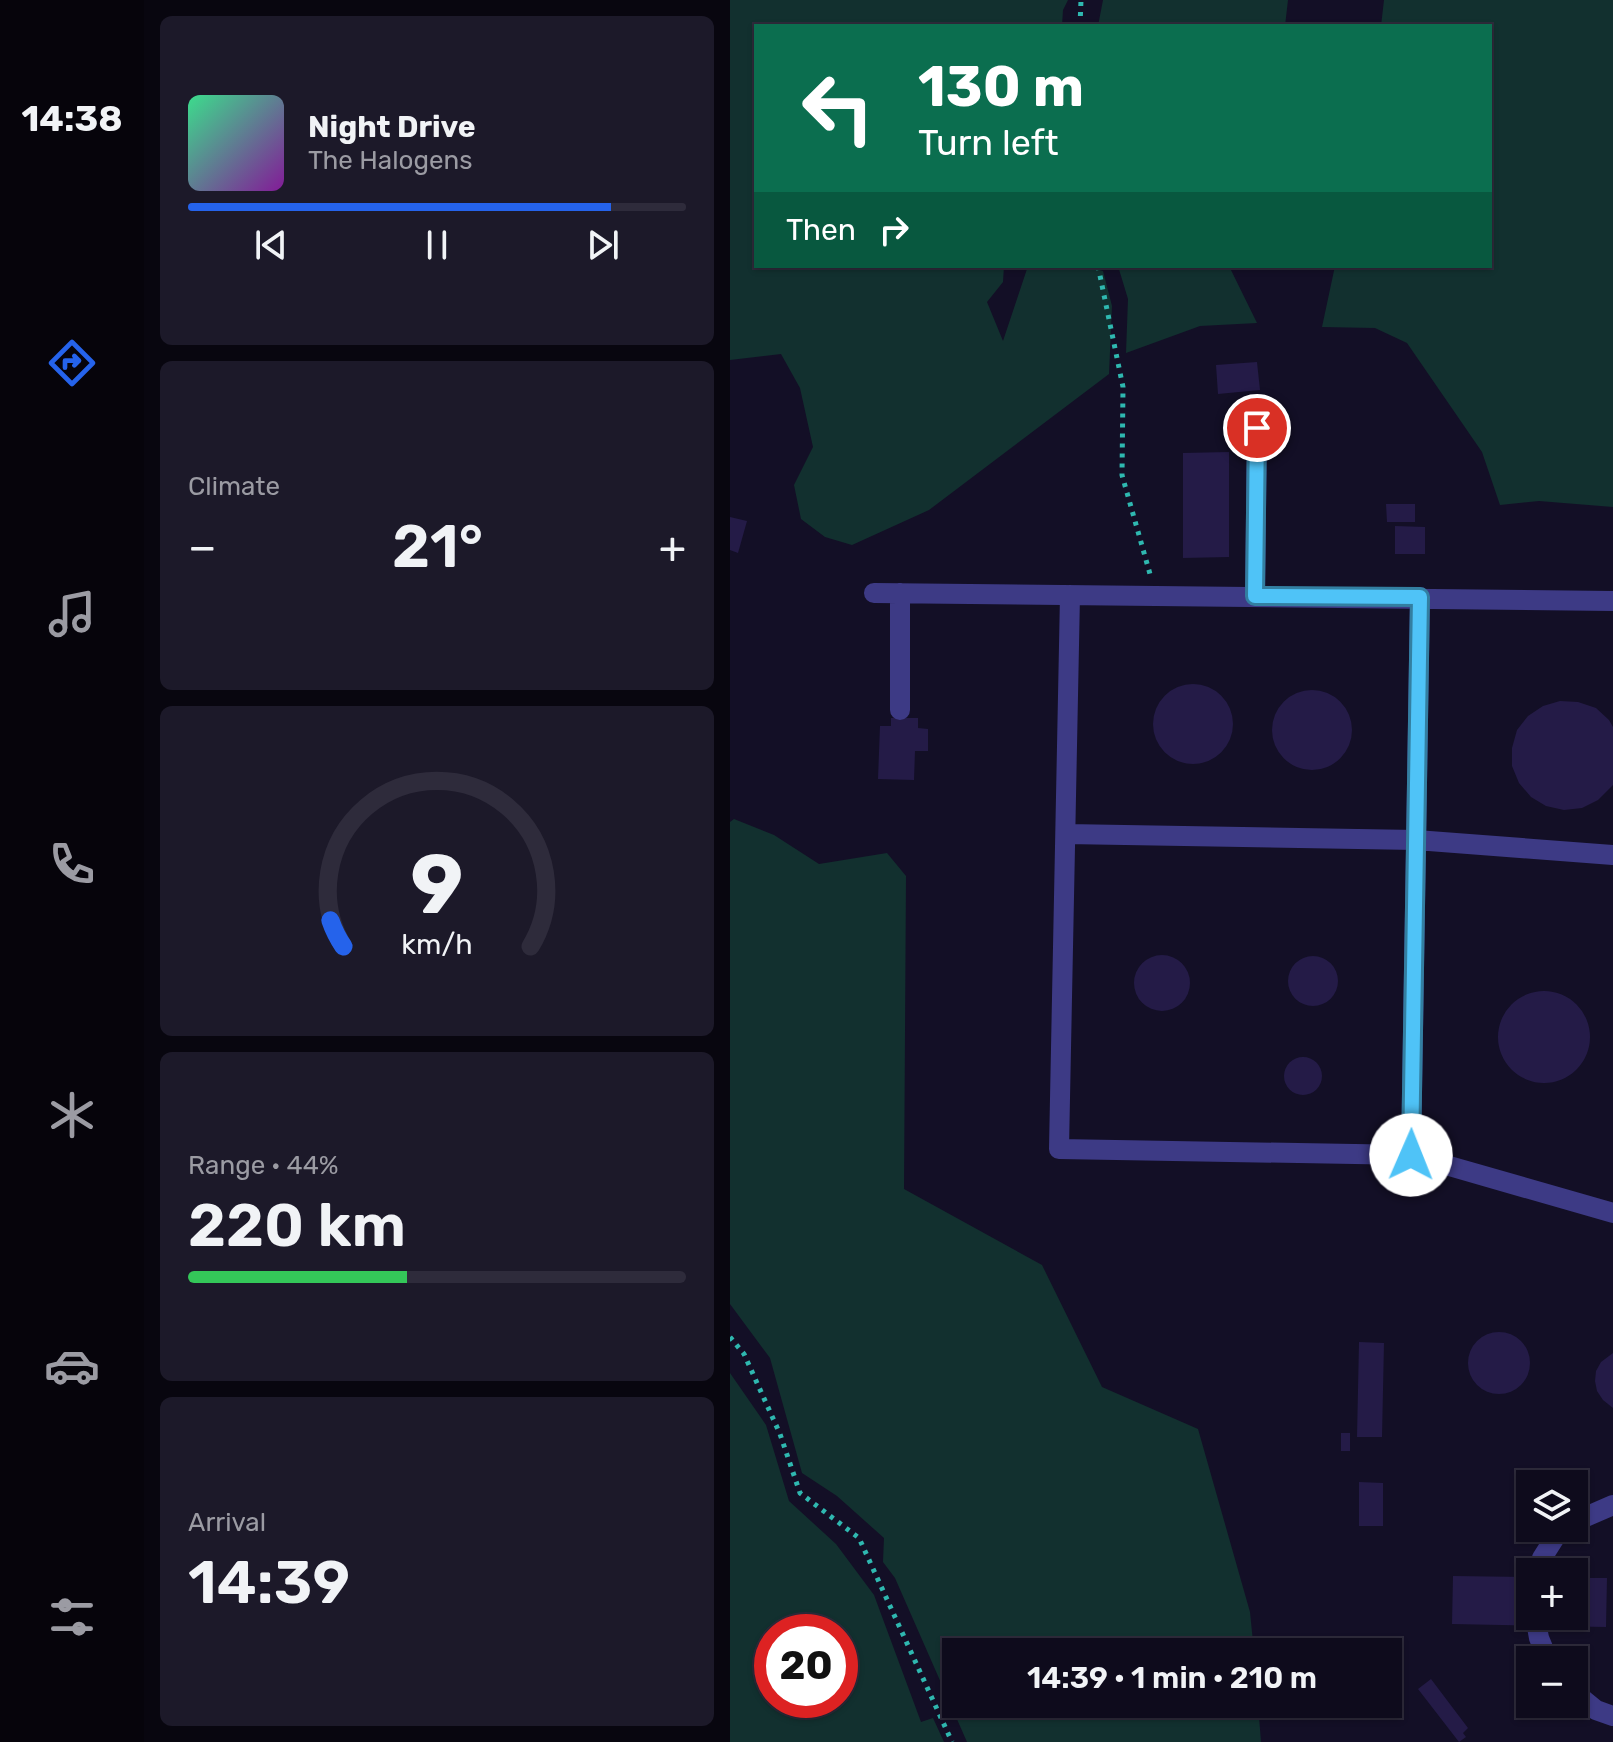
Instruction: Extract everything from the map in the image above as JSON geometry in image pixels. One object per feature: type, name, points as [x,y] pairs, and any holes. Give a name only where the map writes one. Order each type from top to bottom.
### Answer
[{"type":"lane","points":[[1255,596],[1257,428]]},
{"type":"lane","points":[[874,593],[1613,601]]},
{"type":"lane","points":[[900,593],[900,710]]},
{"type":"lane","points":[[1070,595],[1059,1149],[1411,1155],[1613,1213]]},
{"type":"lane","points":[[1411,1155],[1420,597]]},
{"type":"lane","points":[[1066,834],[1416,840],[1613,855]]},
{"type":"lane","points":[[1588,1516],[1613,1505]]},
{"type":"lane","points":[[1588,1703],[1613,1716]]},
{"type":"path","points":[[1080,24],[1081,0]]},
{"type":"path","points":[[1098,268],[1123,387],[1122,475],[1156,596]]},
{"type":"path","points":[[730,1337],[744,1354],[780,1434],[800,1493],[859,1538],[952,1742]]},
{"type":"green space","points":[[730,0],[1068,0],[1063,10],[1062,24],[754,24],[754,268],[1004,268],[1003,282],[987,302],[1003,341],[1027,268],[1093,268],[1103,271],[1112,306],[1109,374],[929,510],[852,545],[825,537],[801,519],[794,485],[813,447],[800,388],[781,354],[730,360]]},
{"type":"green space","points":[[1103,0],[1288,0],[1285,24],[1098,24]]},
{"type":"green space","points":[[1384,0],[1613,0],[1613,507],[1539,501],[1500,505],[1482,452],[1407,343],[1375,328],[1322,327],[1335,268],[1492,268],[1492,24],[1381,24]]},
{"type":"green space","points":[[1119,268],[1230,268],[1257,323],[1200,326],[1126,353],[1128,299]]},
{"type":"green space","points":[[734,819],[774,835],[819,864],[887,853],[906,876],[904,1189],[1042,1265],[1102,1387],[1198,1429],[1250,1612],[1253,1638],[942,1638],[942,1685],[895,1578],[883,1562],[884,1538],[837,1496],[802,1473],[770,1358],[730,1304],[730,822]]},
{"type":"green space","points":[[730,1373],[766,1425],[789,1501],[836,1544],[874,1595],[921,1722],[933,1718],[944,1742],[730,1742]]},
{"type":"green space","points":[[956,1718],[1259,1718],[1261,1742],[967,1742]]},
{"type":"building","points":[[1257,362],[1260,390],[1218,394],[1216,365]]},
{"type":"building","points":[[1229,452],[1229,557],[1183,558],[1183,453]]},
{"type":"building","points":[[1386,504],[1415,504],[1415,522],[1387,522]]},
{"type":"building","points":[[730,517],[747,521],[738,553],[730,550]]},
{"type":"building","points":[[1395,526],[1425,527],[1425,554],[1395,554]]},
{"type":"building","points":[[1193,684],[1208,687],[1221,696],[1230,709],[1233,724],[1230,739],[1221,752],[1208,761],[1193,764],[1178,761],[1165,752],[1156,739],[1153,724],[1156,709],[1165,696],[1178,687]]},
{"type":"building","points":[[1312,690],[1327,693],[1340,702],[1349,715],[1352,730],[1349,745],[1340,758],[1327,767],[1312,770],[1297,767],[1284,758],[1275,745],[1272,730],[1275,715],[1284,702],[1297,693]]},
{"type":"building","points":[[1560,701],[1578,702],[1596,708],[1613,727],[1613,785],[1598,800],[1582,808],[1564,810],[1546,806],[1531,797],[1519,783],[1512,766],[1512,748],[1517,730],[1528,716],[1543,706]]},
{"type":"building","points":[[891,718],[918,718],[918,728],[928,729],[928,751],[915,751],[914,780],[878,779],[880,726],[891,726]]},
{"type":"building","points":[[1162,955],[1182,963],[1190,983],[1182,1003],[1162,1011],[1142,1003],[1134,983],[1142,963]]},
{"type":"building","points":[[1313,956],[1331,963],[1338,981],[1331,999],[1313,1006],[1295,999],[1288,981],[1295,963]]},
{"type":"building","points":[[1544,991],[1562,995],[1577,1004],[1586,1019],[1590,1037],[1586,1055],[1577,1070],[1562,1079],[1544,1083],[1526,1079],[1511,1070],[1502,1055],[1498,1037],[1502,1019],[1511,1004],[1526,995]]},
{"type":"building","points":[[1303,1057],[1316,1063],[1322,1076],[1316,1089],[1303,1095],[1290,1089],[1284,1076],[1290,1063]]},
{"type":"building","points":[[1499,1332],[1511,1334],[1521,1341],[1528,1351],[1528,1375],[1521,1385],[1511,1392],[1499,1394],[1487,1392],[1477,1385],[1470,1375],[1468,1363],[1470,1351],[1477,1341],[1487,1334]]},
{"type":"building","points":[[1359,1342],[1384,1343],[1382,1437],[1357,1437]]},
{"type":"building","points":[[1613,1353],[1613,1408],[1597,1391],[1595,1381],[1601,1362]]},
{"type":"building","points":[[1341,1433],[1350,1433],[1350,1451],[1341,1451]]},
{"type":"building","points":[[1359,1482],[1383,1483],[1383,1526],[1359,1526]]},
{"type":"building","points":[[1453,1576],[1516,1577],[1516,1625],[1452,1624]]},
{"type":"building","points":[[1588,1578],[1607,1578],[1606,1627],[1588,1627]]},
{"type":"building","points":[[1431,1679],[1468,1728],[1463,1733],[1466,1737],[1459,1742],[1418,1689]]},
{"type":"route","points":[[1257,428],[1255,596],[1420,597],[1411,1155]]}]
